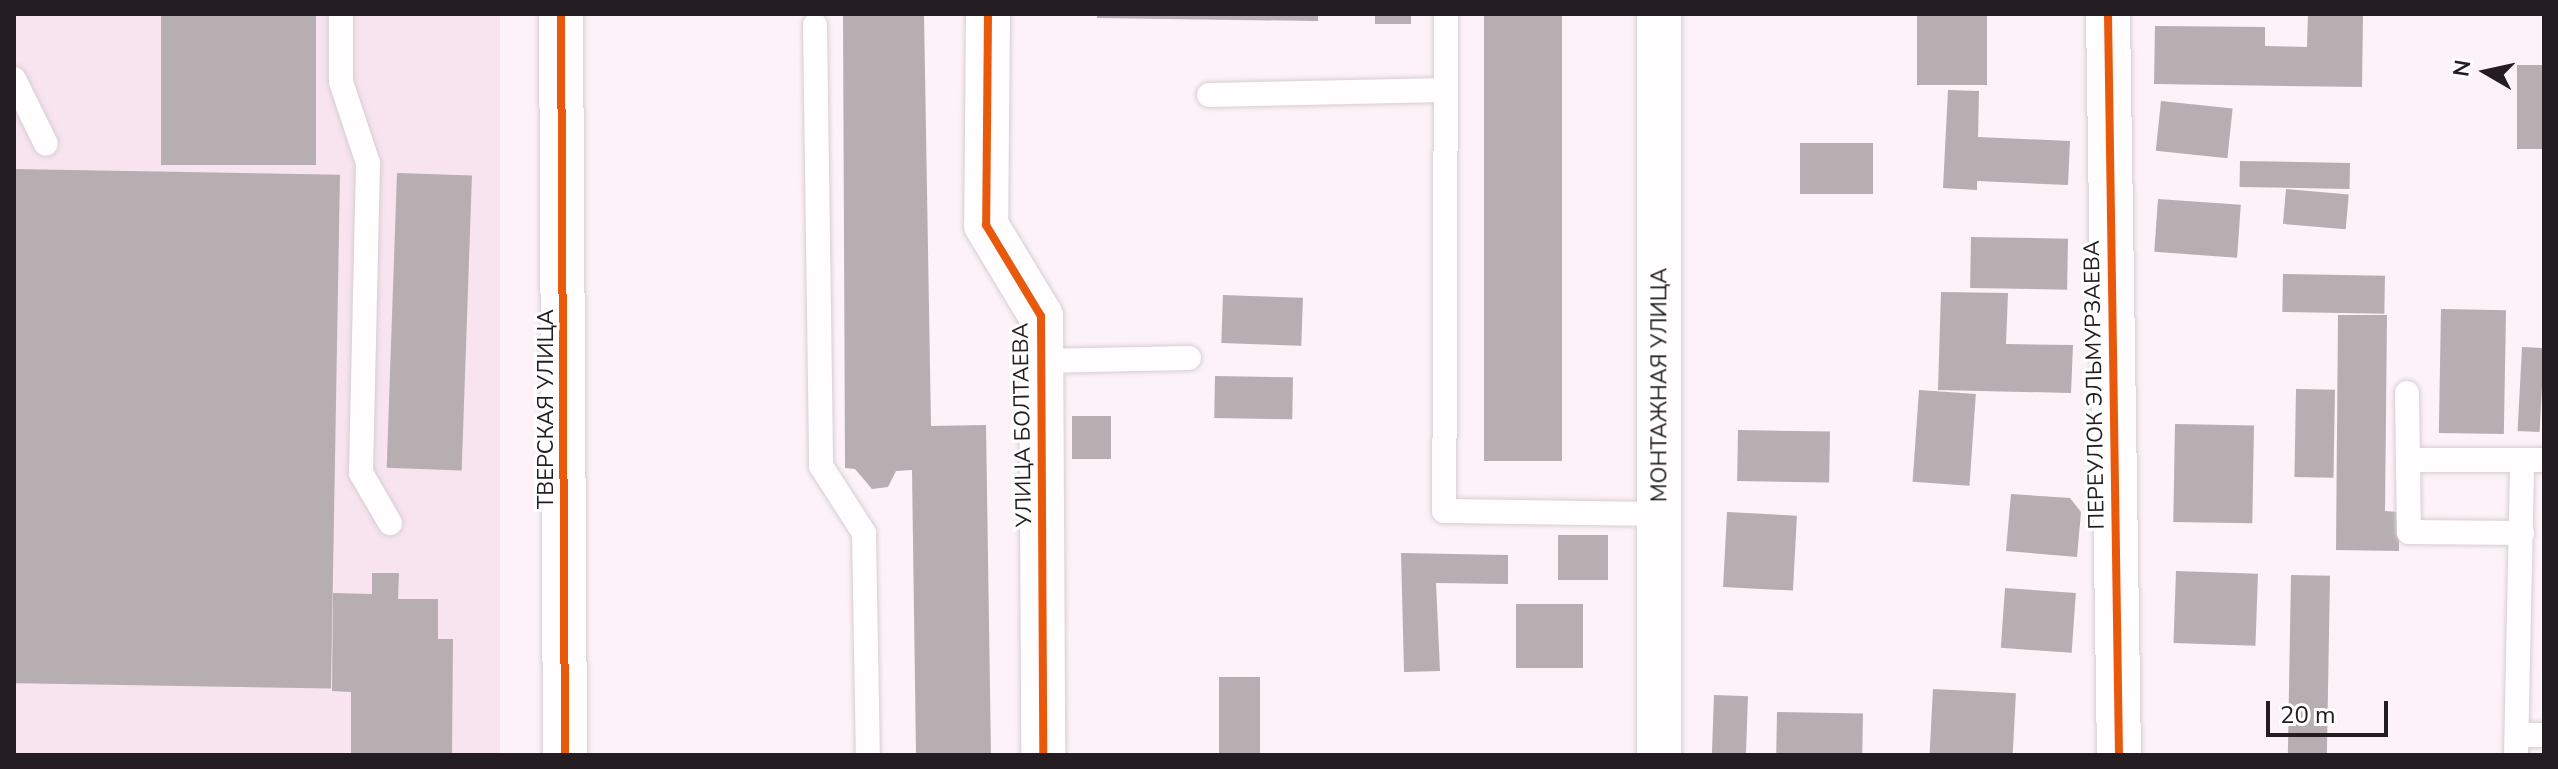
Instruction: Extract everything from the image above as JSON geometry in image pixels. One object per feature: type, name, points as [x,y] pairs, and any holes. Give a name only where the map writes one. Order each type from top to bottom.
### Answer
[{"type":"street","name":"ТВЕРСКАЯ УЛИЦА","points":[[561,14],[565,755]]},
{"type":"street","name":"УЛИЦА БОЛТАЕВА","points":[[988,14],[986,225],[1041,316],[1043,755]]},
{"type":"street","name":"МОНТАЖНАЯ УЛИЦА","points":[[1659,14],[1659,755]]},
{"type":"street","name":"ПЕРЕУЛОК ЭЛЬМУРЗАЕВА","points":[[2108,14],[2119,755]]},
{"type":"lane","points":[[341,14],[341,82],[368,163],[361,473],[390,523]]},
{"type":"lane","points":[[1446,14],[1444,511],[1660,514]]},
{"type":"lane","points":[[815,25],[821,466],[864,533],[868,755]]},
{"type":"lane","points":[[14,79],[46,144]]},
{"type":"lane","points":[[1209,95],[1445,90]]},
{"type":"lane","points":[[1041,361],[1189,358]]},
{"type":"lane","points":[[2407,393],[2409,532],[2522,533]]},
{"type":"lane","points":[[2408,460],[2533,460],[2522,533],[2517,745],[2544,735]]},
{"type":"shaded area","points":[[14,14],[500,14],[500,755],[14,755]]},
{"type":"building","points":[[161,14],[316,14],[316,165],[161,165]]},
{"type":"building","points":[[843,14],[924,14],[931,426],[986,425],[991,755],[916,755],[912,470],[896,471],[888,487],[872,489],[855,469],[845,468]]},
{"type":"building","points":[[1097,14],[1318,14],[1318,21],[1097,18]]},
{"type":"building","points":[[1375,14],[1411,14],[1411,24],[1375,24]]},
{"type":"building","points":[[1484,14],[1562,14],[1562,461],[1484,461]]},
{"type":"building","points":[[1917,14],[1987,14],[1987,85],[1917,85]]},
{"type":"building","points":[[2308,14],[2363,14],[2362,87],[2154,84],[2155,26],[2265,27],[2265,46],[2307,47]]},
{"type":"building","points":[[2517,65],[2544,65],[2544,149],[2517,149]]},
{"type":"building","points":[[1948,90],[1979,91],[1978,137],[2070,141],[2068,185],[1977,181],[1977,190],[1943,188]]},
{"type":"building","points":[[2161,101],[2233,109],[2227,158],[2156,151]]},
{"type":"building","points":[[1800,143],[1873,143],[1873,194],[1800,194]]},
{"type":"building","points":[[2240,161],[2350,163],[2350,189],[2240,187]]},
{"type":"building","points":[[14,169],[340,175],[331,689],[14,683]]},
{"type":"building","points":[[397,173],[472,176],[462,470],[387,468]]},
{"type":"building","points":[[2286,189],[2349,194],[2346,229],[2283,224]]},
{"type":"building","points":[[2158,199],[2241,205],[2237,258],[2154,252]]},
{"type":"building","points":[[1971,237],[2068,239],[2067,290],[1970,288]]},
{"type":"building","points":[[2283,274],[2385,276],[2384,314],[2282,312]]},
{"type":"building","points":[[1941,292],[2008,293],[2006,344],[2073,345],[2071,393],[1938,390]]},
{"type":"building","points":[[1223,295],[1303,298],[1301,346],[1221,343]]},
{"type":"building","points":[[2441,309],[2506,310],[2504,434],[2439,433]]},
{"type":"building","points":[[2338,315],[2387,315],[2385,511],[2399,512],[2399,551],[2336,550]]},
{"type":"building","points":[[2522,347],[2544,348],[2540,432],[2518,431]]},
{"type":"building","points":[[1215,376],[1293,377],[1292,419],[1214,418]]},
{"type":"building","points":[[2296,389],[2335,390],[2333,478],[2294,477]]},
{"type":"building","points":[[1919,390],[1976,394],[1969,486],[1913,482]]},
{"type":"building","points":[[1072,416],[1111,416],[1111,459],[1072,459]]},
{"type":"building","points":[[2175,424],[2254,425],[2252,523],[2173,522]]},
{"type":"building","points":[[1738,430],[1830,432],[1829,483],[1737,481]]},
{"type":"building","points":[[2011,494],[2070,498],[2081,512],[2077,557],[2006,551]]},
{"type":"building","points":[[1727,512],[1797,516],[1793,591],[1723,587]]},
{"type":"building","points":[[1558,535],[1608,535],[1608,580],[1558,580]]},
{"type":"building","points":[[1401,553],[1508,555],[1508,584],[1436,583],[1440,671],[1404,672]]},
{"type":"building","points":[[2176,571],[2258,574],[2255,646],[2173,643]]},
{"type":"building","points":[[372,573],[399,573],[398,599],[438,599],[438,639],[453,639],[452,755],[351,755],[351,692],[332,691],[333,593],[372,594]]},
{"type":"building","points":[[2291,575],[2330,576],[2327,755],[2288,755]]},
{"type":"building","points":[[2005,588],[2076,593],[2072,653],[2001,648]]},
{"type":"building","points":[[1516,604],[1583,604],[1583,668],[1516,668]]},
{"type":"building","points":[[1219,677],[1260,677],[1260,755],[1219,755]]},
{"type":"building","points":[[1933,689],[2016,693],[2013,755],[1930,755]]},
{"type":"building","points":[[1714,695],[1748,696],[1746,755],[1712,755]]},
{"type":"building","points":[[1777,712],[1863,714],[1862,755],[1776,755]]},
{"type":"cycle path","points":[[561,14],[565,755]]},
{"type":"cycle path","points":[[988,14],[986,225],[1041,316],[1043,755]]},
{"type":"cycle path","points":[[2108,14],[2119,755]]}]
